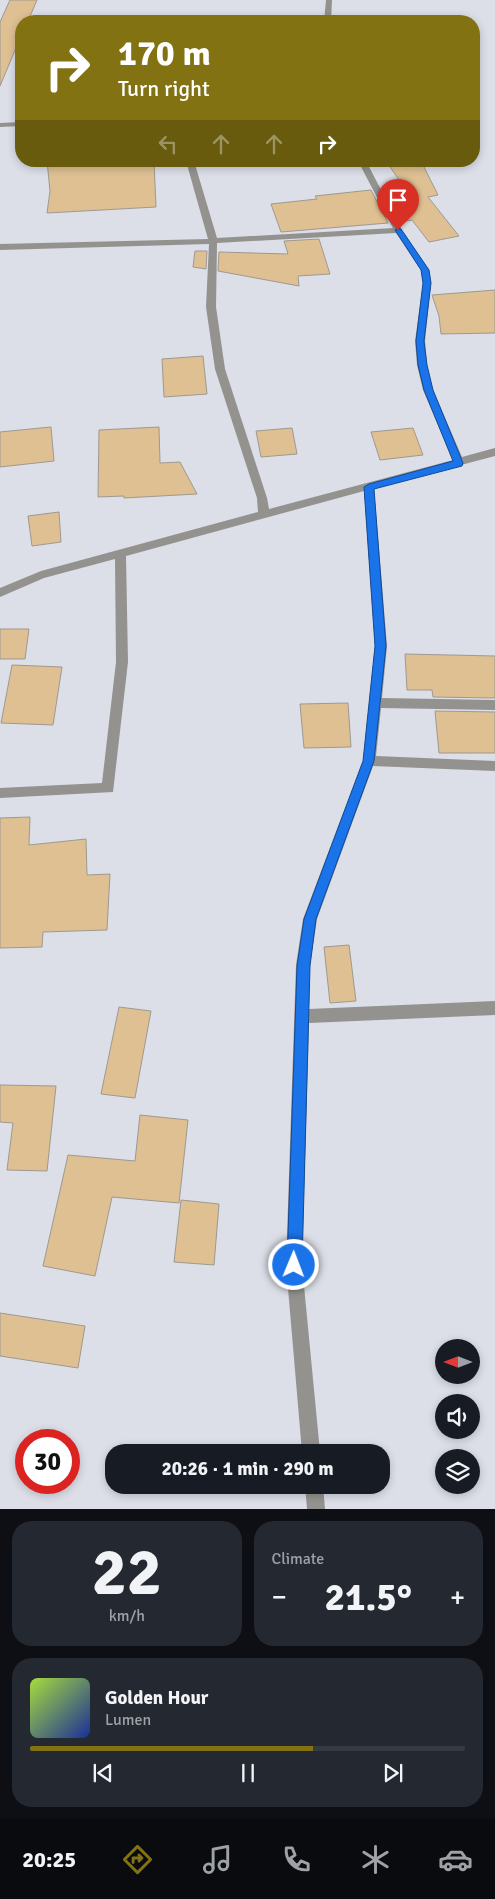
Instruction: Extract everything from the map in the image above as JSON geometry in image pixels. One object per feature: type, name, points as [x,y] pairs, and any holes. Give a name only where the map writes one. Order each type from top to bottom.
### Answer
[{"type":"street","points":[[328,15],[329,0]]},
{"type":"street","points":[[0,125],[15,124]]},
{"type":"street","points":[[192,167],[213,241],[211,307],[220,369],[262,498],[264,516]]},
{"type":"street","points":[[365,167],[398,230],[425,270],[427,283],[420,341],[422,365],[428,390],[459,463]]},
{"type":"street","points":[[0,247],[213,241],[398,230]]},
{"type":"street","points":[[0,593],[41,575],[495,452]]},
{"type":"street","points":[[310,1444],[294,1265],[303,966],[310,919],[369,761],[380,646],[380,624],[369,487]]},
{"type":"street","points":[[0,792],[108,788],[122,662],[120,555]]},
{"type":"street","points":[[375,703],[495,705]]},
{"type":"street","points":[[369,761],[495,766]]},
{"type":"street","points":[[301,1016],[495,1008]]},
{"type":"street","points":[[315,1494],[316,1509]]},
{"type":"building","points":[[10,0],[37,0],[31,15],[15,15],[15,50],[0,86],[0,22]]},
{"type":"building","points":[[48,167],[154,167],[156,207],[47,213],[50,191]]},
{"type":"building","points":[[390,167],[424,167],[438,195],[428,197],[459,236],[429,242],[412,220],[400,222],[383,189],[404,187]]},
{"type":"building","points":[[371,190],[388,223],[281,232],[271,204],[317,199],[315,196]]},
{"type":"building","points":[[319,239],[330,274],[298,276],[299,286],[218,271],[219,252],[288,254],[284,241]]},
{"type":"building","points":[[195,251],[207,251],[206,269],[193,267]]},
{"type":"building","points":[[495,290],[495,333],[441,334],[439,316],[432,295]]},
{"type":"building","points":[[203,356],[207,394],[164,397],[162,359]]},
{"type":"building","points":[[51,427],[54,461],[0,467],[0,432]]},
{"type":"building","points":[[159,427],[160,463],[180,462],[197,494],[124,498],[124,496],[98,497],[99,430]]},
{"type":"building","points":[[292,428],[297,454],[261,457],[256,431]]},
{"type":"building","points":[[413,428],[423,455],[380,460],[371,432]]},
{"type":"building","points":[[59,512],[61,542],[32,546],[28,516]]},
{"type":"building","points":[[0,629],[29,629],[25,659],[0,659]]},
{"type":"building","points":[[405,654],[495,656],[495,698],[433,697],[432,690],[407,690]]},
{"type":"building","points":[[12,665],[62,667],[53,725],[1,723]]},
{"type":"building","points":[[348,703],[351,747],[304,748],[300,704]]},
{"type":"building","points":[[435,711],[495,712],[495,753],[439,753]]},
{"type":"building","points":[[30,817],[29,845],[86,839],[87,875],[110,874],[107,930],[43,932],[42,947],[0,948],[0,818]]},
{"type":"building","points":[[349,945],[356,1001],[330,1003],[324,947]]},
{"type":"building","points":[[119,1007],[151,1011],[135,1098],[101,1094]]},
{"type":"building","points":[[0,1085],[56,1086],[47,1171],[7,1170],[13,1123],[0,1122]]},
{"type":"building","points":[[140,1115],[188,1120],[179,1203],[112,1197],[95,1276],[43,1266],[68,1155],[135,1161]]},
{"type":"building","points":[[181,1200],[219,1204],[214,1265],[174,1262]]},
{"type":"building","points":[[0,1313],[85,1326],[78,1368],[0,1356]]},
{"type":"route","points":[[294,1265],[303,966],[310,919],[369,761],[375,703],[380,624],[369,487],[459,463],[428,390],[422,365],[420,341],[427,283],[425,270],[398,230]]}]
